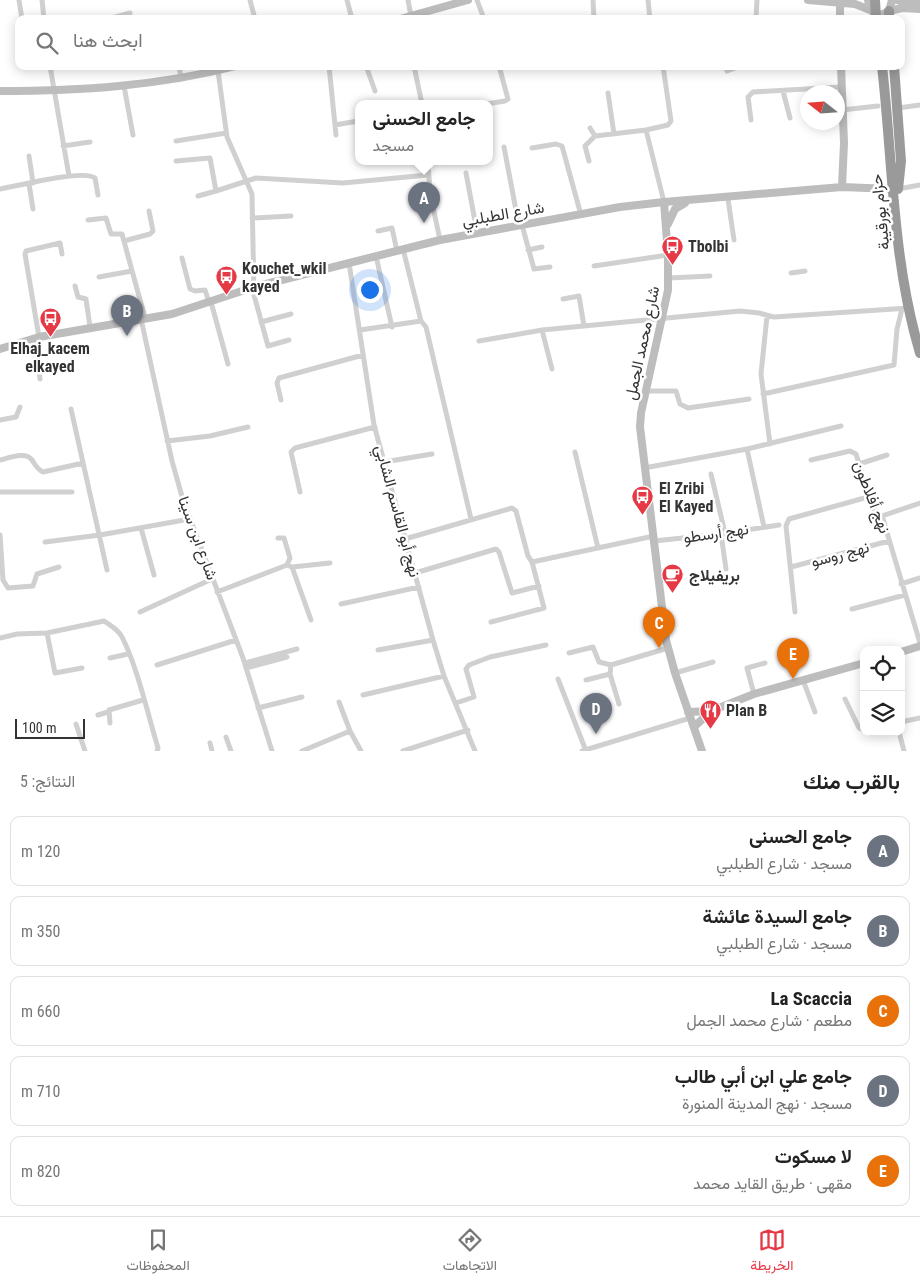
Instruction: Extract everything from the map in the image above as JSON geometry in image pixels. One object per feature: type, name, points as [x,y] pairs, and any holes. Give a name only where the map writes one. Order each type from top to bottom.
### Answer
[{"type":"highway","points":[[873,15],[875,0]]},
{"type":"highway","points":[[881,0],[887,15]]},
{"type":"highway","points":[[878,70],[887,168],[895,189]]},
{"type":"highway","name":"حزام بورقيبة","points":[[883,70],[888,91]]},
{"type":"highway","name":"حزام بورقيبة","points":[[888,70],[895,189],[906,308],[920,353]]},
{"type":"highway","points":[[894,70],[901,161],[895,189]]},
{"type":"highway","name":"حزام بورقيبة","points":[[895,189],[920,326]]},
{"type":"street","points":[[19,0],[21,15]]},
{"type":"street","points":[[42,0],[44,15]]},
{"type":"street","points":[[250,0],[254,15]]},
{"type":"street","points":[[347,0],[351,15]]},
{"type":"street","points":[[408,0],[411,15]]},
{"type":"street","points":[[415,15],[468,0]]},
{"type":"street","points":[[477,0],[483,15]]},
{"type":"street","points":[[592,0],[594,15]]},
{"type":"street","points":[[648,0],[650,15]]},
{"type":"street","points":[[756,15],[757,0]]},
{"type":"street","points":[[808,0],[861,5],[873,15]]},
{"type":"street","points":[[868,0],[873,15]]},
{"type":"street","points":[[887,15],[892,0]]},
{"type":"street","points":[[897,0],[920,4]]},
{"type":"street","points":[[840,2],[840,15]]},
{"type":"street","points":[[889,15],[902,8],[920,9]]},
{"type":"street","points":[[123,15],[130,13]]},
{"type":"street","points":[[50,70],[52,91],[69,176]]},
{"type":"street","points":[[180,70],[181,78]]},
{"type":"street","points":[[0,91],[52,91],[124,86],[222,70]]},
{"type":"street","points":[[329,70],[336,135]]},
{"type":"street","points":[[367,70],[375,92]]},
{"type":"street","points":[[415,70],[421,100]]},
{"type":"street","points":[[493,103],[508,99],[500,70]]},
{"type":"street","points":[[589,161],[585,146],[594,136],[646,130],[668,124],[671,120],[664,70]]},
{"type":"street","points":[[841,70],[841,85]]},
{"type":"street","points":[[218,71],[226,133],[252,194],[254,287],[260,322],[268,346],[289,340]]},
{"type":"street","points":[[124,86],[133,135]]},
{"type":"street","points":[[751,120],[748,97],[752,92],[800,90]]},
{"type":"street","points":[[783,91],[790,118]]},
{"type":"street","points":[[608,94],[614,134]]},
{"type":"street","points":[[898,108],[920,105]]},
{"type":"street","points":[[845,110],[878,106]]},
{"type":"street","points":[[335,125],[355,122]]},
{"type":"street","points":[[590,128],[594,136]]},
{"type":"street","points":[[646,130],[664,202],[842,187],[895,189],[920,185]]},
{"type":"street","points":[[842,187],[844,159],[843,130]]},
{"type":"street","points":[[176,141],[226,133]]},
{"type":"street","points":[[63,146],[90,142]]},
{"type":"street","points":[[532,148],[556,144],[562,146],[581,215]]},
{"type":"street","points":[[504,146],[521,226],[534,269],[550,267]]},
{"type":"street","points":[[29,156],[32,209]]},
{"type":"street","points":[[176,161],[210,158],[216,191]]},
{"type":"street","points":[[428,165],[428,175],[440,240]]},
{"type":"street","points":[[466,173],[477,232]]},
{"type":"street","points":[[198,196],[262,178],[351,182],[428,175]]},
{"type":"street","points":[[0,189],[69,176],[93,176],[98,195]]},
{"type":"street","points":[[728,198],[734,240]]},
{"type":"street","points":[[667,228],[675,209],[690,201]]},
{"type":"street","name":"شارع الطبلبي","points":[[0,349],[37,338],[90,327],[172,314],[254,287],[440,240],[620,207],[664,202]]},
{"type":"street","name":"شارع محمد الجمل","points":[[664,202],[669,278],[640,427],[643,468],[668,648],[694,727],[699,750]]},
{"type":"street","points":[[88,220],[106,218],[110,234],[122,234],[124,241],[150,234],[153,231],[149,211]]},
{"type":"street","points":[[252,218],[290,216]]},
{"type":"street","points":[[378,231],[392,228],[421,321],[426,327],[471,518]]},
{"type":"street","name":"شارع ابن سينا","points":[[124,241],[143,319],[167,441],[190,519],[236,640],[272,751]]},
{"type":"street","points":[[40,379],[37,338],[25,254],[26,251],[60,243],[62,254]]},
{"type":"street","points":[[528,250],[542,247]]},
{"type":"street","points":[[594,266],[668,255]]},
{"type":"street","points":[[376,256],[392,327]]},
{"type":"street","points":[[182,258],[190,288],[195,291],[205,290],[228,364]]},
{"type":"street","name":"نهج أبو القاسم الشابي","points":[[349,263],[375,427],[384,462],[444,676],[468,730],[475,751]]},
{"type":"street","points":[[100,277],[132,271]]},
{"type":"street","points":[[791,273],[805,271]]},
{"type":"street","points":[[669,278],[710,276]]},
{"type":"street","points":[[75,286],[78,298],[86,299],[90,327]]},
{"type":"street","points":[[563,299],[579,296],[584,326]]},
{"type":"street","points":[[478,341],[542,330],[741,312],[778,317],[906,308],[897,329],[894,365],[763,394]]},
{"type":"street","points":[[260,322],[291,314]]},
{"type":"street","points":[[766,315],[761,354],[763,394],[770,444]]},
{"type":"street","points":[[360,330],[392,327],[421,321]]},
{"type":"street","points":[[542,330],[552,369]]},
{"type":"street","points":[[281,400],[277,383],[279,378],[363,355]]},
{"type":"street","points":[[646,391],[676,391],[680,404],[688,408],[749,399]]},
{"type":"street","points":[[0,420],[16,417],[20,407]]},
{"type":"street","points":[[71,409],[91,490],[107,570]]},
{"type":"street","points":[[643,468],[747,449],[841,426]]},
{"type":"street","points":[[167,441],[210,436],[248,427]]},
{"type":"street","points":[[300,492],[291,452],[295,448],[375,427]]},
{"type":"street","points":[[747,449],[764,526]]},
{"type":"street","name":"نهج أفلاطون","points":[[811,460],[850,451],[856,454],[868,497],[876,513],[882,516],[920,645]]},
{"type":"street","points":[[576,452],[598,548]]},
{"type":"street","points":[[384,462],[432,454]]},
{"type":"street","points":[[0,460],[25,455],[30,457],[38,470],[43,472],[83,463]]},
{"type":"street","points":[[859,464],[887,455]]},
{"type":"street","points":[[711,474],[723,534],[726,569]]},
{"type":"street","points":[[0,492],[72,492]]},
{"type":"street","points":[[794,612],[786,526],[789,519],[868,497]]},
{"type":"street","points":[[882,516],[920,503]]},
{"type":"street","points":[[405,539],[471,518],[512,508],[516,511],[544,606],[543,610],[491,622]]},
{"type":"street","points":[[45,542],[100,535],[190,519]]},
{"type":"street","name":"نهج أرسطو","points":[[532,562],[654,538],[723,534],[779,525]]},
{"type":"street","points":[[141,528],[154,575]]},
{"type":"street","points":[[0,535],[1,580],[6,586],[12,589],[33,586],[37,574],[59,567]]},
{"type":"street","points":[[278,538],[284,538],[290,558],[290,566],[311,620]]},
{"type":"street","name":"نهج روسو","points":[[791,567],[889,541]]},
{"type":"street","points":[[415,573],[496,549],[500,552],[512,593],[539,586]]},
{"type":"street","points":[[218,592],[290,566],[330,563]]},
{"type":"street","points":[[140,612],[212,578]]},
{"type":"street","points":[[901,584],[920,578]]},
{"type":"street","points":[[341,604],[419,587]]},
{"type":"street","points":[[852,609],[905,595]]},
{"type":"street","points":[[0,636],[47,633],[104,621],[115,628],[122,637],[128,654],[158,748],[157,751]]},
{"type":"street","points":[[47,633],[55,673],[82,668]]},
{"type":"street","points":[[157,665],[236,640]]},
{"type":"street","points":[[378,650],[433,640]]},
{"type":"street","points":[[456,702],[474,697],[466,669],[469,664],[546,645]]},
{"type":"street","points":[[905,651],[920,645]]},
{"type":"street","points":[[569,653],[594,647],[599,662],[602,665],[612,665],[668,648]]},
{"type":"street","points":[[245,666],[297,649]]},
{"type":"street","points":[[110,658],[128,654]]},
{"type":"street","points":[[245,666],[287,657]]},
{"type":"street","points":[[675,673],[713,662]]},
{"type":"street","points":[[754,694],[747,668],[765,662]]},
{"type":"street","points":[[558,679],[584,751],[689,715],[711,712],[754,694],[860,664]]},
{"type":"street","points":[[612,665],[610,674],[619,704]]},
{"type":"street","points":[[586,680],[610,674]]},
{"type":"street","points":[[363,695],[444,676]]},
{"type":"street","points":[[803,680],[815,712]]},
{"type":"street","points":[[258,708],[302,697]]},
{"type":"street","points":[[845,699],[860,728]]},
{"type":"street","points":[[98,715],[143,700]]},
{"type":"street","points":[[339,702],[350,731],[361,751]]},
{"type":"street","points":[[108,712],[110,723]]},
{"type":"street","points":[[694,727],[711,712]]},
{"type":"street","points":[[905,721],[920,718]]},
{"type":"street","points":[[76,724],[85,751]]},
{"type":"street","points":[[403,751],[468,730]]},
{"type":"street","points":[[302,751],[350,731]]},
{"type":"street","points":[[900,736],[904,751]]},
{"type":"street","points":[[226,737],[231,751]]},
{"type":"street","points":[[210,743],[212,751]]},
{"type":"place","name":"جامع الحسنى","points":[[424,223]]},
{"type":"place","name":"Tbolbi","points":[[672,265]]},
{"type":"place","name":"Kouchet_wkil kayed","points":[[226,296]]},
{"type":"place","name":"جامع السيدة عائشة","points":[[127,336]]},
{"type":"place","name":"Elhaj_kacem elkayed","points":[[50,338]]},
{"type":"place","name":"El Zribi El Kayed","points":[[643,516]]},
{"type":"place","name":"بريفيلاج","points":[[673,594]]},
{"type":"place","name":"La Scaccia","points":[[659,648]]},
{"type":"place","name":"لا مسكوت","points":[[793,679]]},
{"type":"place","name":"Plan B","points":[[710,729]]},
{"type":"place","name":"جامع علي ابن أبي طالب","points":[[596,734]]}]
